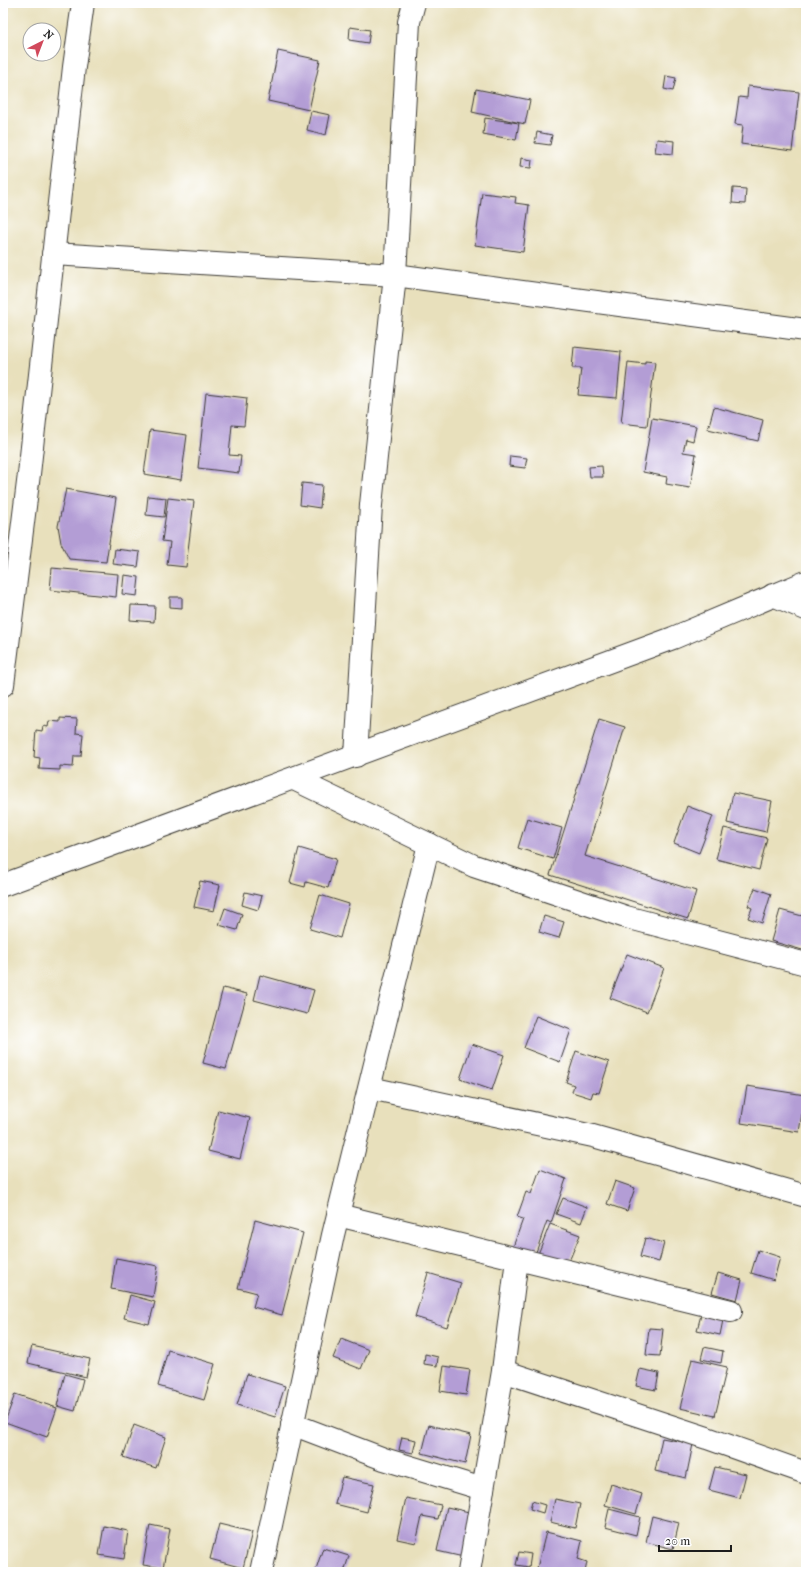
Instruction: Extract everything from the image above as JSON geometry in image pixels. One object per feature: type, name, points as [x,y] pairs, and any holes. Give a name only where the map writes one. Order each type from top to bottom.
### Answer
[{"type":"street","points":[[3,685],[29,474],[53,254],[83,3]]},
{"type":"street","points":[[356,756],[371,505],[395,275],[409,22],[414,3]]},
{"type":"street","points":[[53,254],[395,275],[806,330]]},
{"type":"street","points":[[3,885],[674,638],[806,582]]},
{"type":"street","points":[[773,595],[806,609]]},
{"type":"street","points":[[294,779],[474,866],[626,917],[806,964]]},
{"type":"street","points":[[260,1572],[338,1215],[429,844]]},
{"type":"street","points":[[370,1088],[593,1136],[806,1196]]},
{"type":"street","points":[[338,1215],[731,1311]]},
{"type":"street","points":[[469,1572],[503,1371],[518,1259]]},
{"type":"street","points":[[503,1371],[707,1438],[806,1473]]},
{"type":"street","points":[[292,1424],[384,1458],[483,1489]]},
{"type":"building","points":[[350,27],[370,30],[368,43],[349,40]]},
{"type":"building","points":[[278,51],[320,60],[309,110],[268,101]]},
{"type":"building","points":[[666,76],[676,78],[673,91],[664,89]]},
{"type":"building","points":[[748,86],[799,92],[792,151],[741,144],[743,125],[735,124],[739,97],[747,98]]},
{"type":"building","points":[[476,89],[530,100],[525,124],[472,112]]},
{"type":"building","points":[[311,111],[330,115],[326,135],[307,130]]},
{"type":"building","points":[[485,118],[519,123],[516,140],[483,134]]},
{"type":"building","points":[[537,132],[552,135],[550,145],[535,143]]},
{"type":"building","points":[[657,139],[674,141],[673,154],[655,152]]},
{"type":"building","points":[[521,158],[532,160],[531,168],[520,167]]},
{"type":"building","points":[[733,188],[746,189],[745,204],[732,203]]},
{"type":"building","points":[[482,193],[516,197],[515,203],[529,205],[523,252],[475,245]]},
{"type":"building","points":[[574,347],[621,352],[617,398],[578,395],[581,368],[572,368]]},
{"type":"building","points":[[645,361],[655,362],[647,426],[621,423],[628,362],[645,364]]},
{"type":"building","points":[[206,393],[247,398],[244,426],[232,425],[229,455],[241,456],[239,473],[198,468]]},
{"type":"building","points":[[714,407],[763,420],[758,441],[708,429]]},
{"type":"building","points":[[652,418],[696,426],[693,441],[686,439],[683,452],[696,454],[690,488],[666,484],[667,477],[643,472]]},
{"type":"building","points":[[150,430],[187,435],[181,480],[144,474]]},
{"type":"building","points":[[510,456],[527,458],[525,468],[509,466]]},
{"type":"building","points":[[602,466],[603,477],[590,477],[589,467]]},
{"type":"building","points":[[302,483],[322,485],[320,508],[300,505]]},
{"type":"building","points":[[66,489],[116,498],[106,562],[69,559],[61,543],[58,526]]},
{"type":"building","points":[[148,496],[166,498],[164,517],[146,515]]},
{"type":"building","points":[[168,498],[194,501],[186,567],[167,565],[170,542],[162,541]]},
{"type":"building","points":[[115,549],[140,552],[138,567],[113,564]]},
{"type":"building","points":[[52,568],[118,574],[116,597],[50,590]]},
{"type":"building","points":[[124,575],[139,577],[137,596],[122,594]]},
{"type":"building","points":[[170,597],[182,597],[182,608],[170,607]]},
{"type":"building","points":[[131,605],[155,606],[154,622],[130,620]]},
{"type":"building","points":[[60,718],[77,719],[76,733],[83,734],[81,756],[74,756],[73,767],[60,766],[60,770],[39,769],[40,758],[34,757],[36,730],[42,731],[43,726],[48,727],[49,721],[60,722]]},
{"type":"building","points":[[599,719],[625,727],[585,856],[696,891],[688,919],[550,875]]},
{"type":"building","points":[[733,793],[772,801],[766,832],[727,823]]},
{"type":"building","points":[[687,806],[713,816],[699,853],[674,843]]},
{"type":"building","points":[[527,818],[562,828],[553,859],[518,848]]},
{"type":"building","points":[[724,828],[767,838],[759,870],[716,859]]},
{"type":"building","points":[[299,848],[336,859],[328,888],[306,882],[305,887],[290,883]]},
{"type":"building","points":[[200,881],[220,885],[214,911],[194,907]]},
{"type":"building","points":[[755,888],[771,894],[762,923],[748,918],[752,908],[748,906]]},
{"type":"building","points":[[245,892],[262,896],[258,910],[242,905]]},
{"type":"building","points":[[320,895],[349,904],[340,938],[310,929]]},
{"type":"building","points":[[225,908],[242,914],[237,930],[219,925]]},
{"type":"building","points":[[780,910],[806,917],[806,951],[771,941]]},
{"type":"building","points":[[544,916],[564,922],[559,938],[539,932]]},
{"type":"building","points":[[627,954],[664,968],[647,1012],[610,998]]},
{"type":"building","points":[[260,975],[314,990],[307,1014],[254,1000]]},
{"type":"building","points":[[223,988],[247,994],[226,1069],[203,1063]]},
{"type":"building","points":[[536,1016],[571,1030],[560,1062],[524,1048]]},
{"type":"building","points":[[472,1044],[504,1055],[492,1090],[460,1079]]},
{"type":"building","points":[[576,1051],[609,1062],[599,1093],[593,1092],[591,1098],[572,1092],[574,1085],[566,1082]]},
{"type":"building","points":[[747,1086],[805,1095],[799,1132],[741,1123]]},
{"type":"building","points":[[218,1110],[250,1118],[240,1159],[208,1151]]},
{"type":"building","points":[[540,1169],[566,1179],[551,1223],[547,1221],[535,1255],[513,1247],[523,1219],[517,1217],[526,1192],[531,1194]]},
{"type":"building","points":[[615,1181],[635,1188],[627,1211],[607,1204]]},
{"type":"building","points":[[563,1198],[587,1207],[581,1223],[556,1214]]},
{"type":"building","points":[[255,1220],[303,1233],[282,1315],[253,1307],[257,1293],[238,1288]]},
{"type":"building","points":[[550,1224],[580,1235],[567,1266],[538,1254]]},
{"type":"building","points":[[645,1238],[664,1243],[659,1262],[640,1257]]},
{"type":"building","points":[[758,1250],[780,1257],[774,1280],[751,1273]]},
{"type":"building","points":[[116,1258],[158,1266],[153,1297],[111,1289]]},
{"type":"building","points":[[428,1273],[461,1283],[447,1327],[415,1317]]},
{"type":"building","points":[[718,1273],[742,1280],[737,1300],[712,1293]]},
{"type":"building","points":[[130,1295],[155,1302],[149,1324],[124,1318]]},
{"type":"building","points":[[701,1315],[723,1320],[720,1335],[697,1330]]},
{"type":"building","points":[[649,1328],[663,1329],[660,1356],[646,1355]]},
{"type":"building","points":[[341,1339],[369,1350],[361,1369],[333,1358]]},
{"type":"building","points":[[32,1346],[90,1359],[86,1377],[28,1363]]},
{"type":"building","points":[[704,1347],[723,1351],[721,1363],[701,1359]]},
{"type":"building","points":[[168,1350],[215,1364],[204,1400],[158,1386]]},
{"type":"building","points":[[425,1354],[438,1357],[437,1366],[424,1364]]},
{"type":"building","points":[[692,1359],[727,1367],[715,1416],[680,1408]]},
{"type":"building","points":[[444,1366],[470,1370],[466,1395],[440,1391]]},
{"type":"building","points":[[640,1369],[659,1373],[656,1390],[636,1386]]},
{"type":"building","points":[[65,1374],[83,1379],[75,1411],[57,1406]]},
{"type":"building","points":[[247,1374],[285,1386],[275,1417],[237,1405]]},
{"type":"building","points":[[15,1394],[57,1408],[47,1437],[5,1422]]},
{"type":"building","points":[[3,1404],[7,1405],[4,1421],[3,1420]]},
{"type":"building","points":[[134,1425],[166,1437],[156,1468],[123,1457]]},
{"type":"building","points":[[429,1425],[471,1435],[465,1464],[422,1453]]},
{"type":"building","points":[[402,1437],[416,1440],[413,1453],[399,1450]]},
{"type":"building","points":[[662,1438],[693,1444],[686,1478],[655,1471]]},
{"type":"building","points":[[715,1467],[746,1474],[740,1498],[709,1490]]},
{"type":"building","points":[[342,1477],[374,1484],[367,1512],[335,1504]]},
{"type":"building","points":[[611,1484],[642,1494],[636,1514],[605,1505]]},
{"type":"building","points":[[406,1498],[441,1505],[438,1519],[422,1516],[416,1543],[397,1539]]},
{"type":"building","points":[[555,1499],[580,1504],[575,1528],[550,1522]]},
{"type":"building","points":[[532,1501],[545,1505],[543,1513],[530,1509]]},
{"type":"building","points":[[447,1507],[478,1514],[468,1558],[437,1551]]},
{"type":"building","points":[[609,1509],[640,1517],[636,1535],[605,1527]]},
{"type":"building","points":[[652,1516],[679,1523],[673,1549],[646,1542]]},
{"type":"building","points":[[219,1524],[252,1532],[243,1568],[210,1559]]},
{"type":"building","points":[[150,1525],[170,1529],[163,1568],[143,1565]]},
{"type":"building","points":[[104,1526],[128,1531],[124,1559],[99,1555]]},
{"type":"building","points":[[546,1532],[582,1541],[578,1559],[587,1562],[585,1572],[553,1572],[537,1568]]},
{"type":"building","points":[[323,1548],[349,1556],[344,1572],[315,1572]]},
{"type":"building","points":[[519,1552],[531,1554],[529,1567],[516,1565]]}]
